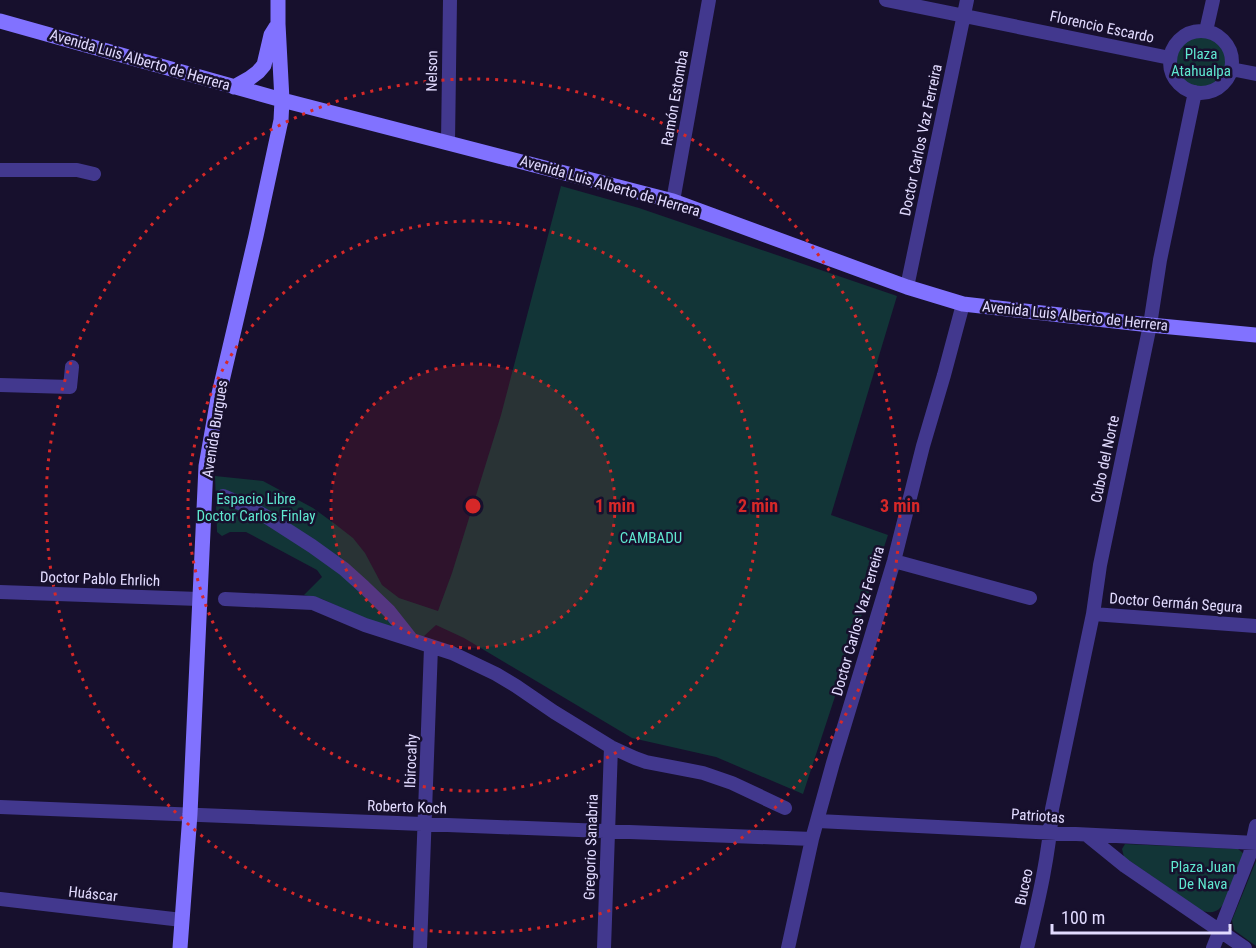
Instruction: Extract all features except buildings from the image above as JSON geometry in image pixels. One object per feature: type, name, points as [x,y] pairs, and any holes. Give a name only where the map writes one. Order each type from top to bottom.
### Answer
[{"type":"main road","name":"Avenida Burgues","points":[[180,948],[196,708],[206,466],[218,398],[281,120],[278,0]]},
{"type":"main road","name":"Avenida Luis Alberto de Herrera","points":[[0,21],[282,100],[673,201],[907,287],[963,304],[1256,335]]},
{"type":"main road","name":"Avenida Burgues","points":[[234,87],[258,72],[264,64],[271,35],[278,24]]},
{"type":"street","name":"Nelson","points":[[448,142],[450,0]]},
{"type":"street","name":"Ramón Estomba","points":[[673,201],[709,0]]},
{"type":"street","name":"Florencio Escardo","points":[[886,0],[1170,58]]},
{"type":"street","name":"Doctor Carlos Vaz Ferreira","points":[[907,287],[967,0]]},
{"type":"street","points":[[1195,92],[1207,92],[1219,87],[1228,77],[1231,69],[1232,59],[1229,48],[1222,38],[1206,31],[1213,0]]},
{"type":"street","name":"Florencio Escardo","points":[[1195,92],[1186,89],[1175,79],[1170,58],[1174,48],[1185,36],[1206,31]]},
{"type":"street","points":[[1231,69],[1256,74]]},
{"type":"street","name":"Cubo del Norte","points":[[1051,832],[1052,809],[1093,614],[1100,565],[1195,92]]},
{"type":"street","points":[[0,170],[76,170],[94,174]]},
{"type":"street","name":"Doctor Carlos Vaz Ferreira","points":[[788,948],[812,839],[894,561],[923,446],[945,375],[963,304]]},
{"type":"street","points":[[0,386],[70,387],[72,367]]},
{"type":"street","points":[[223,496],[267,516],[344,569],[389,611],[412,640]]},
{"type":"street","points":[[894,561],[1030,598]]},
{"type":"street","name":"Doctor Pablo Ehrlich","points":[[0,592],[200,599]]},
{"type":"street","points":[[225,599],[313,603],[366,625],[452,653],[496,674],[611,747],[646,762],[703,773],[732,783],[784,808]]},
{"type":"street","name":"Doctor Germán Segura","points":[[1093,614],[1256,626]]},
{"type":"street","name":"Ibirocahy","points":[[420,948],[431,647]]},
{"type":"street","name":"Gregorio Sanabria","points":[[604,948],[611,747]]},
{"type":"street","name":"Roberto Koch","points":[[0,807],[812,839]]},
{"type":"street","name":"Patriotas","points":[[818,821],[1254,843]]},
{"type":"street","points":[[1213,948],[1254,843],[1256,826]]},
{"type":"street","name":"Buceo","points":[[1027,948],[1044,877],[1051,832]]},
{"type":"street","points":[[1088,836],[1125,866],[1245,948]]},
{"type":"street","name":"Huáscar","points":[[0,899],[182,920]]},
{"type":"green space","name":"Plaza Atahualpa","points":[[1201,37],[1211,39],[1219,45],[1225,53],[1227,63],[1225,73],[1219,81],[1211,87],[1201,89],[1191,87],[1183,81],[1177,73],[1175,63],[1177,53],[1183,45],[1191,39]]},
{"type":"green space","name":"CAMBADU","points":[[561,186],[639,208],[897,296],[831,515],[888,535],[803,794],[716,757],[632,738],[464,638],[436,625],[423,637],[379,625],[322,599],[304,595],[322,577],[317,570],[246,532],[230,532],[222,536],[217,532],[215,476],[263,481],[313,508],[353,538],[365,553],[382,585],[399,598],[438,611],[501,415]]},
{"type":"green space","name":"Plaza Juan De Nava","points":[[1125,844],[1238,849],[1243,856],[1224,904],[1217,910],[1207,912],[1202,911],[1124,857],[1122,849]]},
{"type":"green space","points":[[1256,861],[1256,946],[1234,930],[1232,920]]},
{"type":"park label","name":"Espacio Libre Doctor Carlos Finlay","points":[[256,508]]}]
